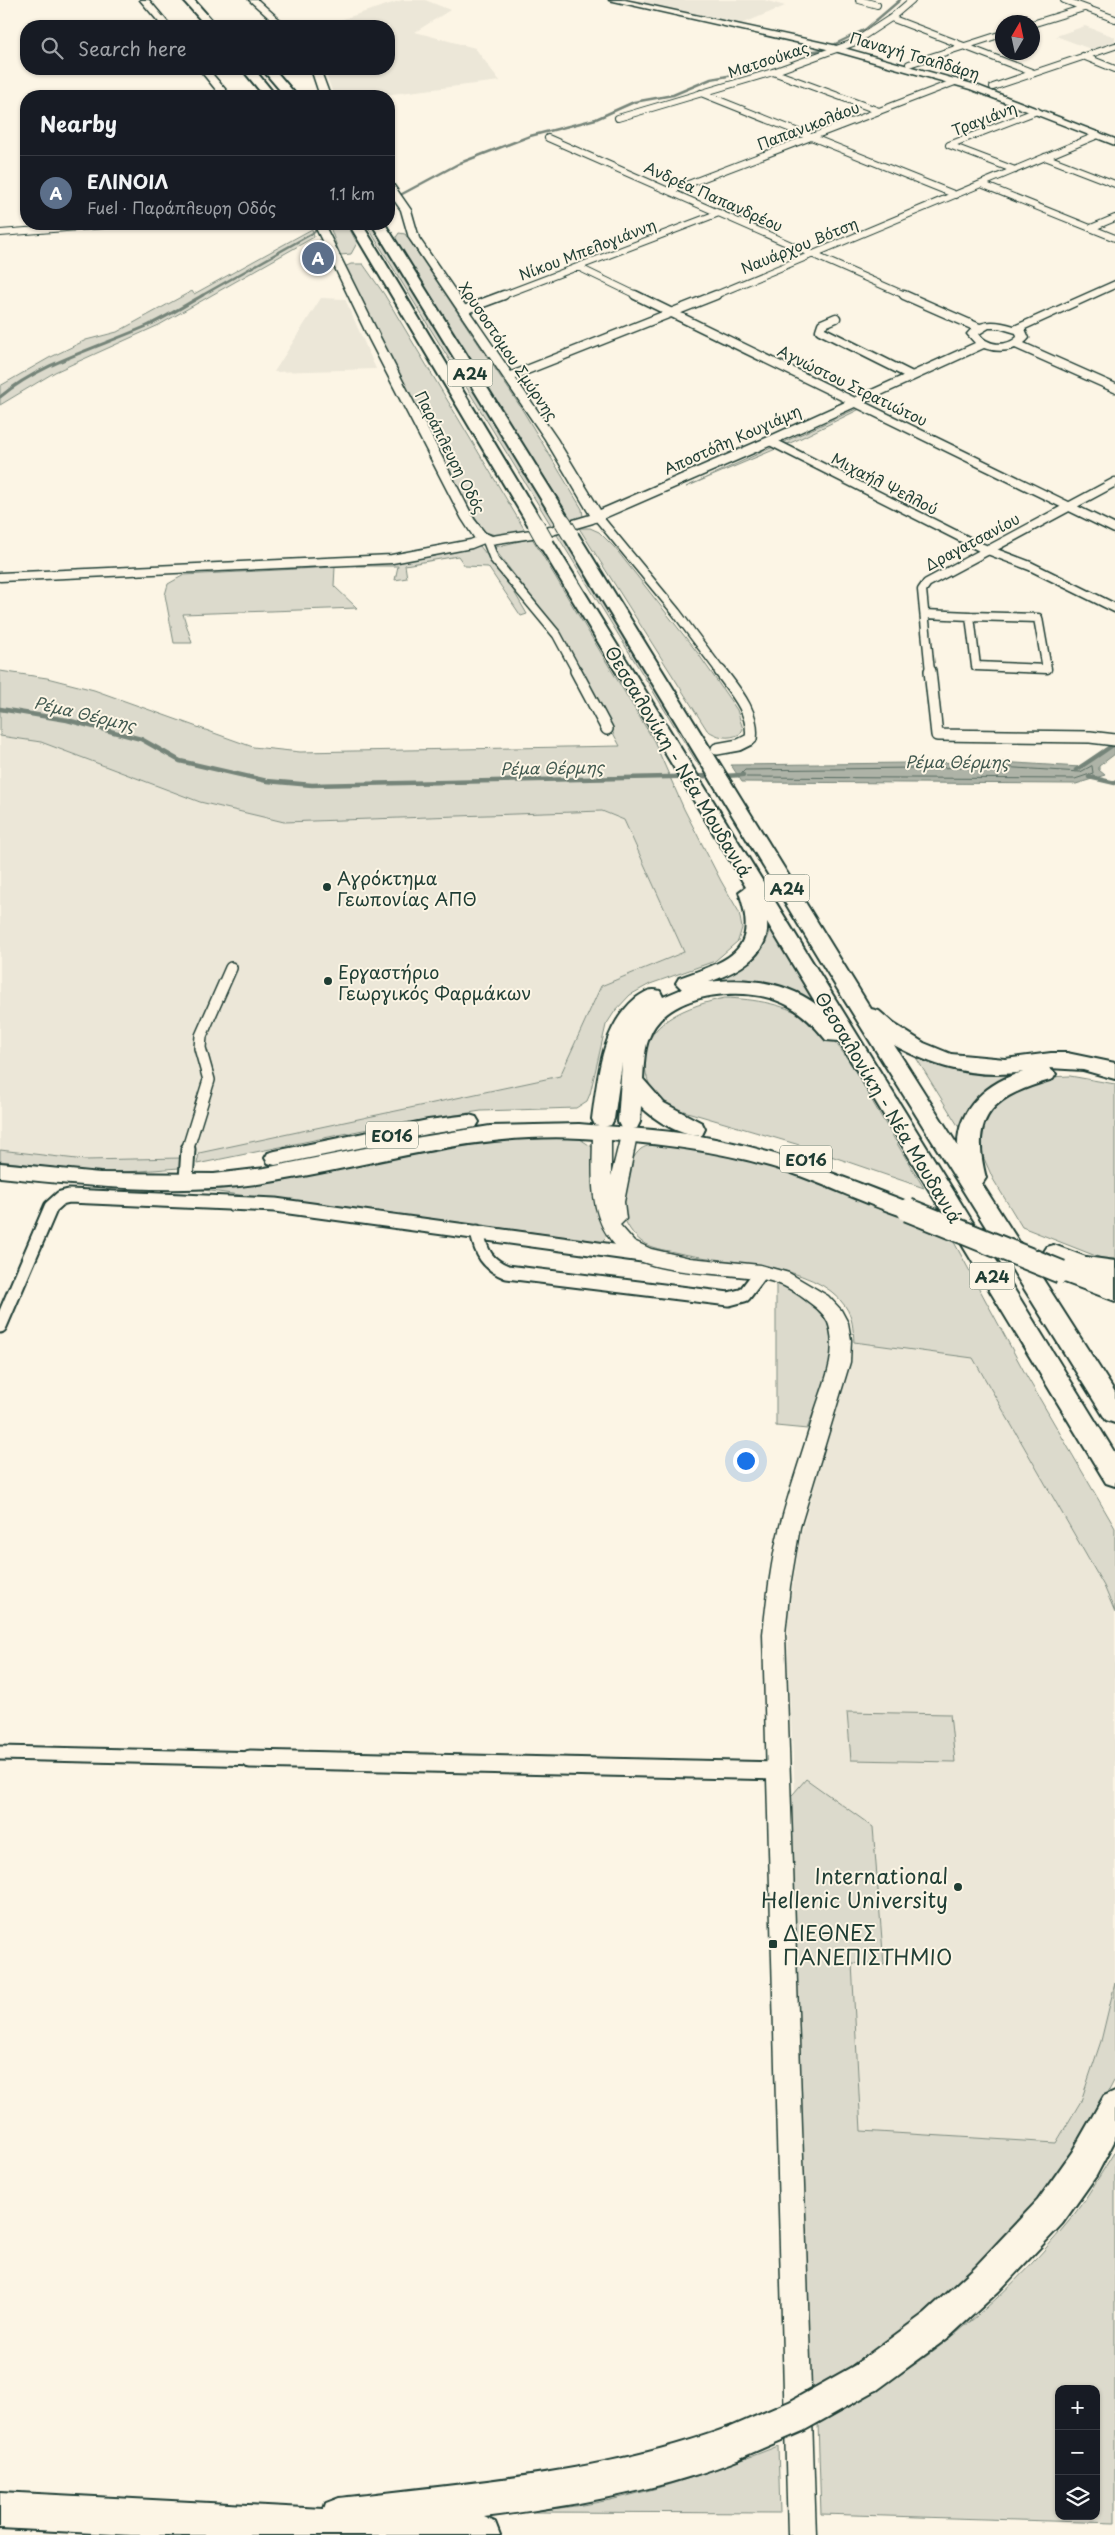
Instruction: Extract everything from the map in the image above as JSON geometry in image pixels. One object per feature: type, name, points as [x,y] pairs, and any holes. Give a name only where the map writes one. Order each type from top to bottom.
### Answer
[{"type":"highway","points":[[189,1],[206,20]]},
{"type":"highway","points":[[253,75],[265,90]]},
{"type":"highway","points":[[273,75],[286,90]]},
{"type":"highway","name":"Θεσσαλονίκη - Νέα Μουδανιά","points":[[360,230],[545,541],[1115,1476]]},
{"type":"highway","name":"Θεσσαλονίκη - Νέα Μουδανιά","points":[[382,230],[566,528],[713,753],[729,792],[845,985],[1115,1413]]},
{"type":"highway","points":[[602,1126],[617,1040],[628,1018],[652,996],[735,963],[750,951],[757,931],[757,916],[728,839]]},
{"type":"highway","points":[[845,985],[884,1029],[930,1055],[955,1064],[977,1067],[1006,1066],[1049,1060],[1080,1062],[1115,1071]]},
{"type":"highway","points":[[628,1128],[640,1032],[657,1012],[672,1001],[689,994],[735,987],[757,988],[781,994],[802,1004],[820,1017],[870,1076]]},
{"type":"highway","points":[[984,1204],[968,1160],[969,1134],[972,1122],[979,1111],[999,1090],[1030,1076],[1048,1073],[1074,1074],[1115,1082]]},
{"type":"highway","points":[[633,1082],[656,1109],[694,1129]]},
{"type":"highway","points":[[1103,1283],[1115,1270]]},
{"type":"highway","points":[[275,2523],[437,2506],[582,2485],[675,2464],[732,2444],[797,2416],[865,2378],[937,2325],[987,2279],[1050,2212],[1084,2164],[1115,2107]]},
{"type":"highway","points":[[0,2510],[482,2535]]},
{"type":"main road","name":"ΕΟ16","points":[[0,1170],[100,1180],[147,1182],[214,1181],[264,1175],[421,1144],[490,1133],[602,1126],[694,1129],[792,1154],[911,1204],[1058,1262],[1103,1283],[1115,1277]]},
{"type":"main road","name":"ΕΟ16","points":[[628,1128],[750,1154],[911,1204]]},
{"type":"street","points":[[144,0],[162,20]]},
{"type":"street","points":[[253,0],[276,20]]},
{"type":"street","points":[[613,0],[836,48]]},
{"type":"street","points":[[859,0],[877,5]]},
{"type":"street","name":"Ματσούκας","points":[[618,118],[773,72],[859,41],[912,0]]},
{"type":"street","points":[[1064,0],[1115,20]]},
{"type":"street","points":[[1040,22],[1084,8]]},
{"type":"street","points":[[890,18],[1034,73]]},
{"type":"street","points":[[909,64],[995,36]]},
{"type":"street","points":[[993,87],[1115,46]]},
{"type":"street","name":"Παναγή Τσαλδάρη","points":[[836,48],[863,52],[993,87],[1115,135]]},
{"type":"street","name":"Παναγή Τσαλδάρη","points":[[836,48],[955,82],[1037,111],[1115,142]]},
{"type":"street","points":[[1083,56],[1115,69]]},
{"type":"street","points":[[773,72],[879,111]]},
{"type":"street","points":[[207,75],[221,90]]},
{"type":"street","points":[[317,75],[323,90]]},
{"type":"street","name":"Παπανικολάου","points":[[670,191],[955,82]]},
{"type":"street","points":[[701,93],[956,195]]},
{"type":"street","name":"Τραγιάνη","points":[[1015,170],[950,145],[1037,111]]},
{"type":"street","name":"Ναυάρχου Βότση","points":[[509,377],[559,360],[1098,135]]},
{"type":"street","name":"Ανδρέα Παπανδρέου","points":[[548,138],[979,328]]},
{"type":"street","points":[[1045,157],[1115,184]]},
{"type":"street","points":[[981,184],[1115,238]]},
{"type":"street","name":"Χρυσοστόμου Σμύρνης","points":[[395,194],[414,238],[509,377],[595,511]]},
{"type":"street","name":"Νίκου Μπελογιάννη","points":[[464,310],[719,212]]},
{"type":"street","points":[[1092,228],[1115,218]]},
{"type":"street","points":[[0,232],[30,230]]},
{"type":"street","name":"Παράπλευρη Οδός","points":[[322,230],[371,332],[468,519],[480,536],[486,538],[494,559],[558,635],[607,730]]},
{"type":"street","name":"Αγνώστου Στρατιώτου","points":[[578,267],[1115,529]]},
{"type":"street","points":[[1016,329],[1115,284]]},
{"type":"street","points":[[836,318],[822,324],[820,330],[912,376]]},
{"type":"street","points":[[996,324],[1016,329],[1024,335],[1022,340],[1016,344],[1002,347],[983,344],[974,337],[974,331],[979,328],[996,324]]},
{"type":"street","name":"Αποστόλη Κουγιάμη","points":[[595,511],[618,507],[770,441],[983,344]]},
{"type":"street","points":[[1016,344],[1115,388]]},
{"type":"street","name":"Μιχαήλ Ψελλού","points":[[770,441],[987,550],[1030,566],[1115,608]]},
{"type":"street","name":"Δραγατσανίου","points":[[1110,739],[937,735],[922,590],[925,584],[1115,482]]},
{"type":"street","points":[[0,577],[392,559],[471,544],[486,538],[500,539],[552,531],[595,511],[676,612],[736,693],[750,716],[753,727],[751,739],[713,753]]},
{"type":"street","points":[[925,614],[1038,618],[1047,669],[976,666],[970,616]]},
{"type":"street","points":[[186,1180],[187,1152],[209,1080],[200,1048],[201,1036],[230,968]]},
{"type":"street","points":[[602,1126],[604,1201],[608,1219],[616,1236],[648,1256]]},
{"type":"street","points":[[628,1128],[615,1202],[617,1220],[628,1239],[648,1256]]},
{"type":"street","points":[[0,1326],[51,1207],[61,1198],[69,1196],[275,1205],[648,1256],[778,1276],[804,1289],[825,1304],[838,1321],[843,1340],[840,1362],[790,1527],[779,1586],[774,1634],[802,2535]]},
{"type":"street","points":[[476,1232],[480,1253],[498,1269],[507,1272],[729,1299],[744,1295],[760,1274]]},
{"type":"street","points":[[0,1753],[778,1771]]},
{"type":"shaded area","points":[[402,0],[425,0],[450,10],[415,32],[475,48],[500,81],[395,94],[395,90],[332,90],[326,75],[395,75],[395,20],[340,20]]},
{"type":"shaded area","points":[[621,0],[764,0],[785,6],[739,25]]},
{"type":"shaded area","points":[[1085,26],[1115,37],[1115,42],[1093,50],[1056,36]]},
{"type":"shaded area","points":[[312,230],[314,237],[159,325],[55,372],[0,405],[0,386],[49,358],[86,340],[117,332],[192,291],[194,294]]},
{"type":"shaded area","points":[[331,230],[350,230],[357,243],[351,254],[340,255]]},
{"type":"shaded area","points":[[370,230],[376,230],[397,263],[705,764],[699,766]]},
{"type":"shaded area","points":[[399,233],[405,234],[520,406],[582,509],[583,517],[573,523],[395,239]]},
{"type":"shaded area","points":[[351,264],[363,264],[384,294],[526,532],[498,536],[483,531],[449,474],[342,268]]},
{"type":"shaded area","points":[[321,298],[345,299],[376,369],[274,372]]},
{"type":"shaded area","points":[[858,408],[860,409],[797,440],[686,487]]},
{"type":"shaded area","points":[[579,528],[590,528],[599,532],[615,548],[697,652],[737,710],[743,729],[740,734],[723,737],[707,730]]},
{"type":"shaded area","points":[[532,538],[654,741],[684,809],[739,912],[742,928],[738,941],[715,961],[650,984],[630,995],[615,1011],[606,1025],[590,1094],[587,1101],[576,1108],[481,1111],[363,1130],[197,1164],[199,1153],[560,1076],[601,986],[684,952],[624,820],[602,811],[284,822],[200,802],[41,742],[0,736],[0,671],[47,678],[94,690],[253,747],[300,752],[620,746],[562,637],[496,551],[495,547]]},
{"type":"shaded area","points":[[480,546],[513,590],[527,614],[521,616],[488,567],[465,566],[458,556],[405,565],[407,578],[395,580],[398,566],[356,566],[357,563],[394,562]]},
{"type":"shaded area","points":[[335,567],[334,586],[357,608],[183,614],[192,643],[174,643],[165,595],[168,584],[184,575]]},
{"type":"shaded area","name":"Αγρόκτημα Γεωπονίας ΑΠΘ","points":[[0,736],[41,742],[199,802],[284,822],[602,811],[624,820],[684,952],[601,986],[560,1076],[181,1158],[85,1160],[0,1150]]},
{"type":"shaded area","points":[[771,926],[820,1006],[806,998],[705,982],[727,974],[747,963],[762,948],[768,938]]},
{"type":"shaded area","points":[[725,998],[759,1001],[792,1010],[812,1021],[832,1038],[855,1071],[924,1188],[796,1144],[670,1107],[660,1099],[652,1090],[646,1073],[646,1051],[650,1038],[670,1018],[683,1011],[697,1005]]},
{"type":"shaded area","points":[[907,1043],[927,1054],[1047,1063],[1091,1069],[1044,1068],[1020,1074],[965,1137]]},
{"type":"shaded area","points":[[1070,1076],[1115,1084],[1115,1259],[1101,1258],[1022,1227],[993,1179],[982,1154],[982,1126],[986,1113],[1010,1090],[1048,1077]]},
{"type":"shaded area","points":[[510,1137],[577,1137],[595,1149],[608,1235],[601,1242],[196,1189],[242,1184]]},
{"type":"shaded area","points":[[659,1144],[697,1148],[734,1155],[770,1165],[842,1189],[948,1231],[1026,1375],[1115,1528],[1115,1612],[1104,1586],[973,1358],[854,1342],[853,1328],[848,1310],[831,1291],[812,1280],[790,1272],[766,1267],[694,1256],[657,1248],[645,1244],[636,1236],[628,1225],[623,1213],[622,1198],[625,1179],[636,1154],[641,1149]]},
{"type":"shaded area","points":[[0,1150],[85,1160],[181,1158],[179,1168],[127,1172],[81,1171],[0,1161]]},
{"type":"shaded area","points":[[776,1282],[802,1297],[818,1310],[830,1327],[833,1337],[834,1347],[829,1370],[807,1429],[776,1426]]},
{"type":"shaded area","name":"International Hellenic University","points":[[854,1342],[973,1357],[1104,1586],[1115,1612],[1115,1983],[1101,2041],[1081,2101],[1056,2143],[852,2323],[795,1791],[788,1674],[788,1618],[800,1538]]},
{"type":"shaded area","points":[[847,1712],[950,1714],[955,1762],[851,1760]]},
{"type":"shaded area","points":[[806,1779],[873,1827],[884,1965],[852,1963],[861,2131],[1056,2143],[1081,2101],[1101,2041],[1115,1983],[1115,2079],[1086,2135],[1037,2206],[938,2307],[865,2359],[806,2395],[787,1801]]},
{"type":"shaded area","points":[[1115,2151],[1115,2523],[821,2514],[818,2423],[854,2403],[922,2360],[985,2309],[1042,2252],[1069,2221]]},
{"type":"shaded area","points":[[778,2446],[780,2513],[530,2512],[600,2502],[632,2495],[716,2469]]},
{"type":"water","points":[[1115,740],[1115,754],[1099,766],[1099,770],[1105,775],[1076,784],[742,782],[731,765],[1000,762],[1080,767],[1105,751]]},
{"type":"waterway","points":[[395,198],[460,163],[530,136],[596,119],[634,102],[673,95],[711,79],[739,74],[773,56],[823,50],[866,29],[900,0]]},
{"type":"waterway","points":[[201,296],[316,230]]},
{"type":"waterway","points":[[0,397],[34,374],[72,356],[149,325],[203,295]]},
{"type":"waterway","name":"Ρέμα Θέρμης","points":[[0,709],[67,720],[141,739],[180,761],[267,781],[312,785],[713,776]]},
{"type":"waterway","points":[[1076,770],[1113,745]]},
{"type":"waterway","name":"Ρέμα Θέρμης","points":[[722,776],[743,775]]},
{"type":"waterway","name":"Ρέμα Θέρμης","points":[[1089,777],[1115,783]]},
{"type":"place","name":"ΕΛΙΝΟΙΛ","points":[[318,258]]},
{"type":"place","name":"Αγρόκτημα Γεωπονίας ΑΠΘ","points":[[327,887]]},
{"type":"place","name":"Εργαστήριο Γεωργικός Φαρμάκων","points":[[328,981]]},
{"type":"place","name":"International Hellenic University","points":[[958,1887]]},
{"type":"place","name":"ΔΙΕΘΝΕΣ ΠΑΝΕΠΙΣΤΗΜΙΟ","points":[[773,1944]]}]
